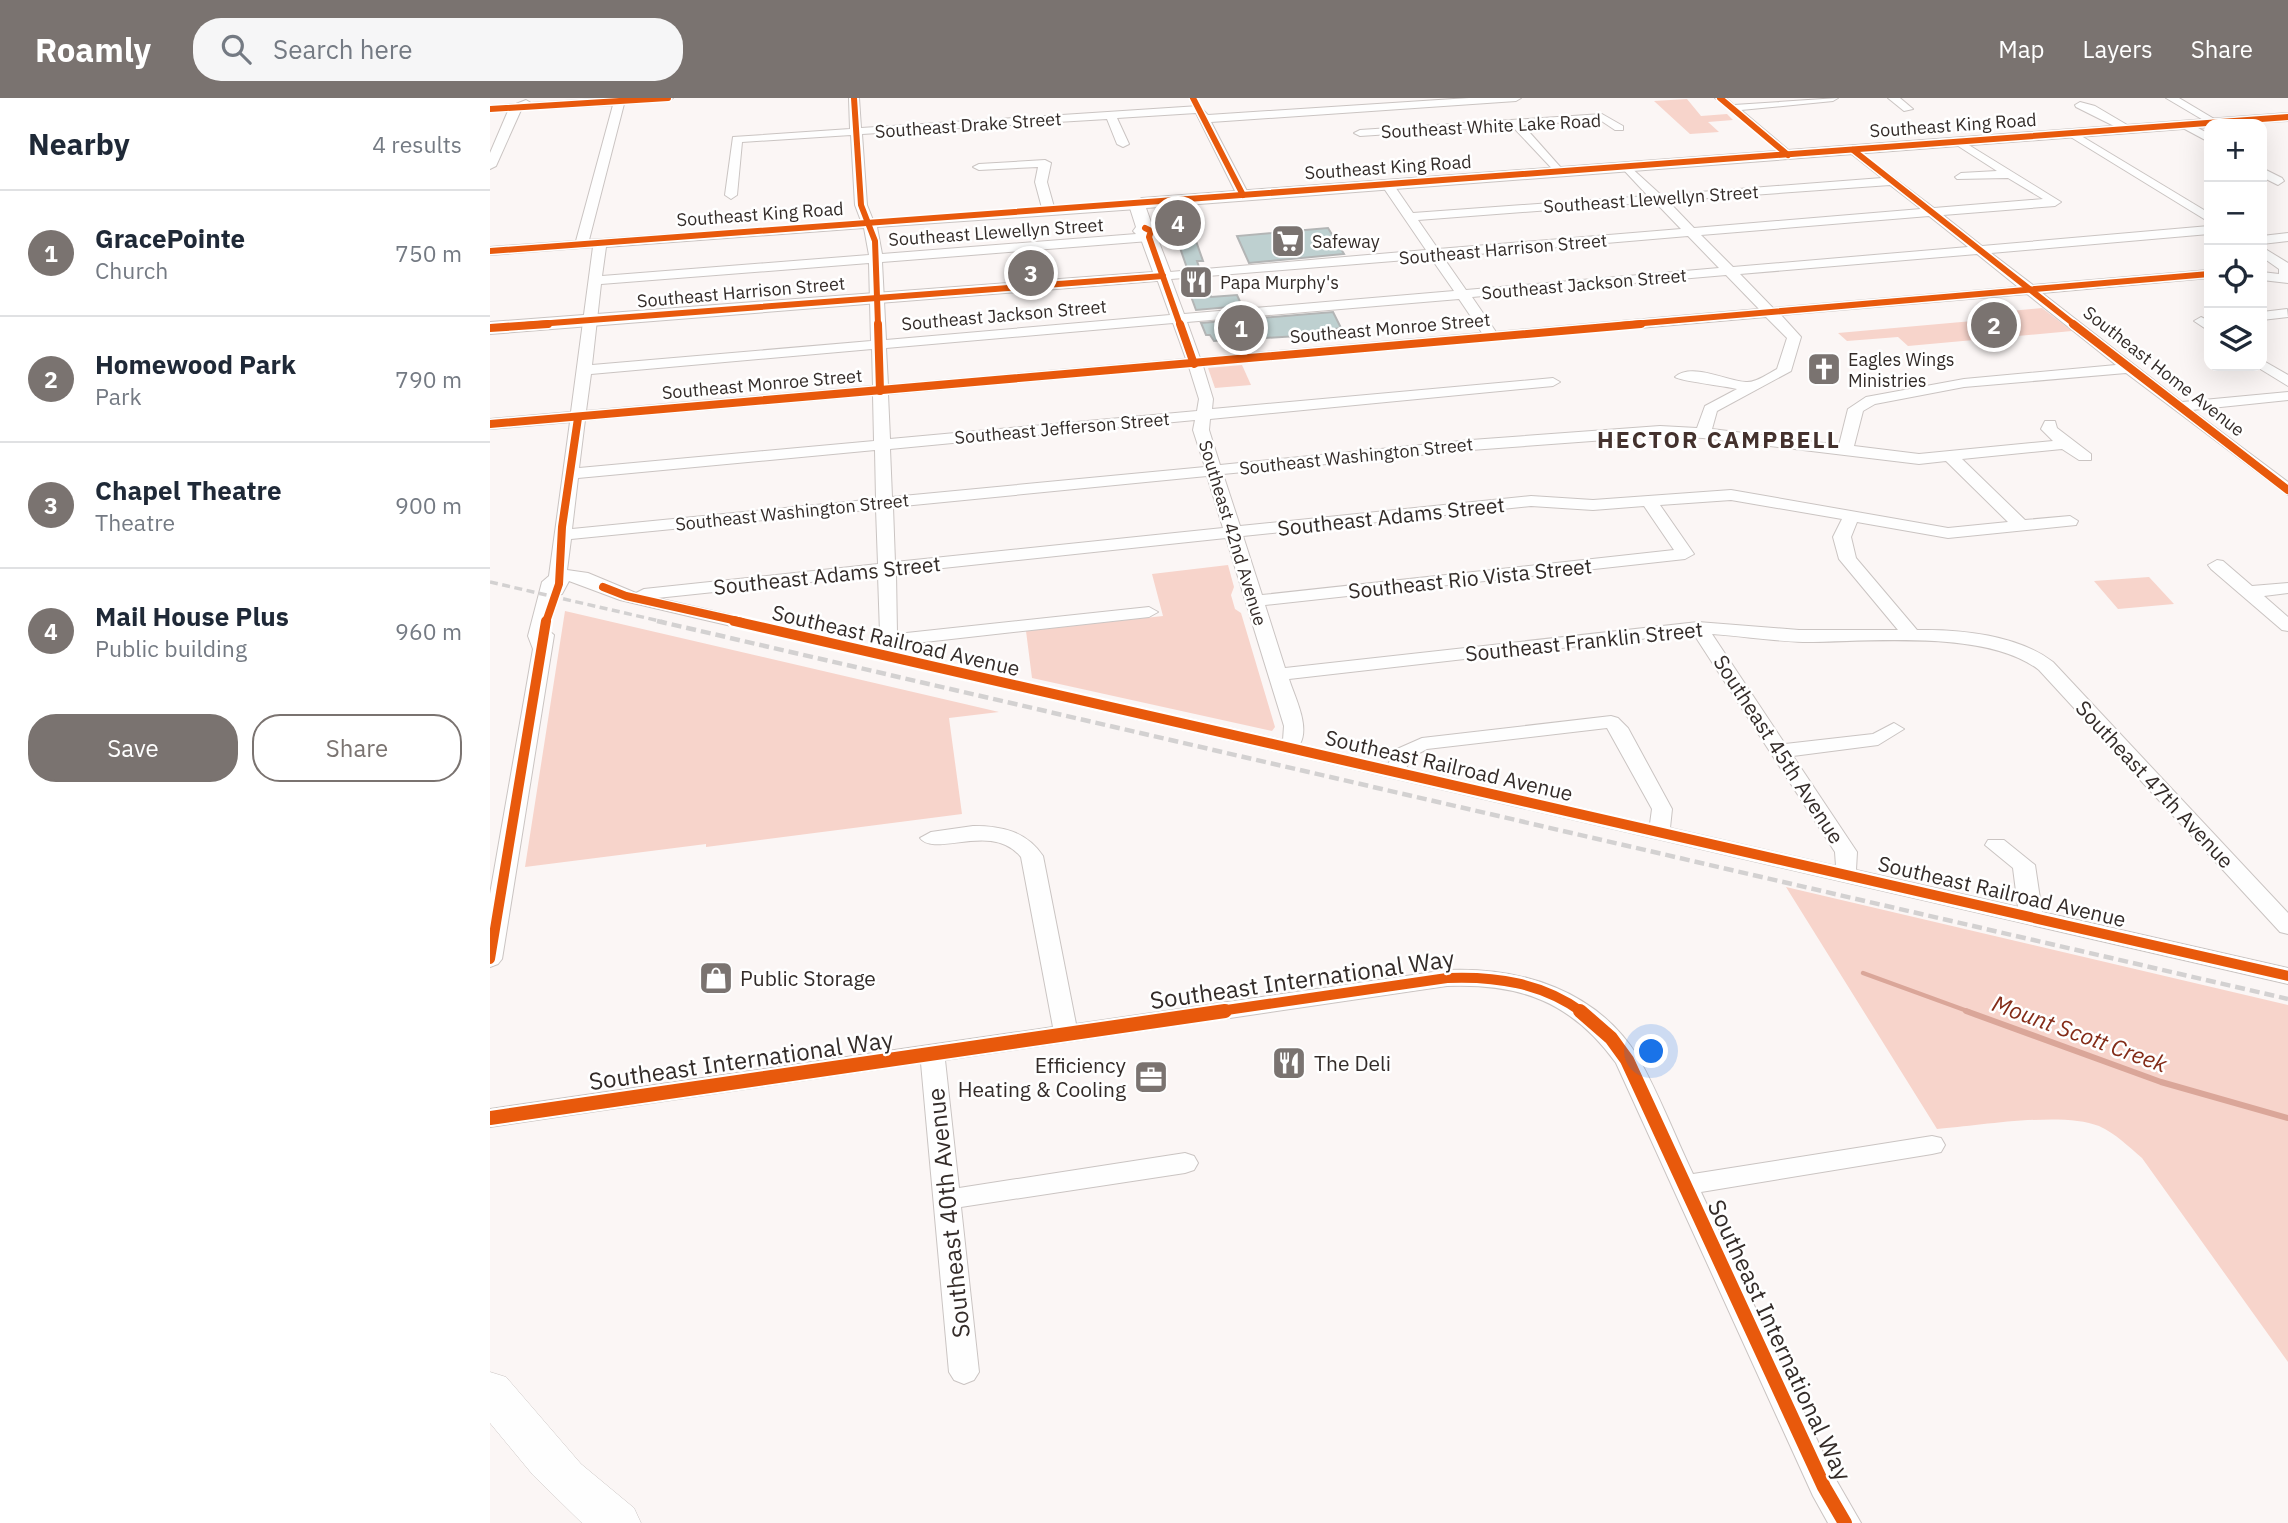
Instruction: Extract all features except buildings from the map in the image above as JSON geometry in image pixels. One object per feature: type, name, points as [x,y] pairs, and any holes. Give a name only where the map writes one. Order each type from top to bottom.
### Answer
[{"type":"highway","points":[[490,1390],[593,1506],[617,1523]]},
{"type":"main road","name":"Southeast King Road","points":[[2267,120],[2286,119]]},
{"type":"main road","name":"Southeast King Road","points":[[1137,205],[2204,124]]},
{"type":"main road","name":"Southeast 42nd Avenue","points":[[1137,205],[1163,276]]},
{"type":"main road","name":"Southeast Harrison Street","points":[[490,328],[1163,276]]},
{"type":"street","points":[[490,109],[524,103],[668,98]]},
{"type":"street","points":[[855,98],[861,205],[863,217],[874,236],[878,299],[889,568],[889,633],[879,647]]},
{"type":"street","points":[[1193,98],[1243,195]]},
{"type":"street","name":"Southeast Drake Street","points":[[731,195],[737,139],[1111,116],[1395,107],[1517,98]]},
{"type":"street","points":[[1720,98],[1788,155]]},
{"type":"street","points":[[1732,108],[1833,98]]},
{"type":"street","points":[[1893,98],[1908,108]]},
{"type":"street","points":[[2171,98],[2209,119]]},
{"type":"street","points":[[582,244],[619,101]]},
{"type":"street","points":[[490,166],[514,110],[524,103]]},
{"type":"street","points":[[2080,105],[2091,108],[2128,130]]},
{"type":"street","points":[[1395,107],[1423,140]]},
{"type":"street","points":[[1111,116],[1123,144]]},
{"type":"street","name":"Southeast White Lake Road","points":[[1360,133],[1602,117],[1619,128]]},
{"type":"street","points":[[1515,123],[1559,172]]},
{"type":"street","points":[[2185,125],[2204,136]]},
{"type":"street","points":[[2073,134],[2204,215]]},
{"type":"street","points":[[1959,142],[2008,174]]},
{"type":"street","name":"Southeast Home Avenue","points":[[1853,150],[2178,407],[2288,490]]},
{"type":"street","points":[[979,167],[1045,163],[1041,182],[1049,210]]},
{"type":"street","points":[[1627,166],[1790,332],[1794,341],[1784,371],[1710,409],[1703,433]]},
{"type":"street","points":[[1961,177],[2008,174]]},
{"type":"street","name":"Southeast Harrison Street","points":[[1163,276],[2055,202],[2008,174]]},
{"type":"street","points":[[2267,175],[2278,181]]},
{"type":"street","name":"Southeast Llewellyn Street","points":[[1409,217],[1893,181]]},
{"type":"street","points":[[1387,184],[1492,337]]},
{"type":"street","name":"Southeast King Road","points":[[490,251],[1137,205]]},
{"type":"street","name":"Southeast Jackson Street","points":[[582,370],[2204,230]]},
{"type":"street","name":"Southeast Llewellyn Street","points":[[594,281],[876,259],[1147,233]]},
{"type":"street","points":[[2267,239],[2288,237]]},
{"type":"street","points":[[490,959],[524,765],[541,647],[557,579],[600,243]]},
{"type":"street","points":[[2267,255],[2286,268],[2286,279],[2267,277]]},
{"type":"street","name":"Southeast Monroe Street","points":[[490,424],[2204,274]]},
{"type":"street","name":"Southeast 42nd Avenue","points":[[1163,276],[1206,396],[1200,430],[1296,732],[1288,749]]},
{"type":"street","points":[[2267,315],[2287,313]]},
{"type":"street","points":[[2267,367],[2288,382]]},
{"type":"street","points":[[1845,450],[1856,409],[1871,400],[1964,383],[2131,368]]},
{"type":"street","points":[[1682,377],[1703,377],[1752,388]]},
{"type":"street","name":"Southeast Jefferson Street","points":[[571,474],[1553,382]]},
{"type":"street","points":[[2178,407],[2288,397]]},
{"type":"street","points":[[2050,424],[2049,429],[2085,457]]},
{"type":"street","name":"Southeast Washington Street","points":[[562,535],[1471,445],[1660,431],[1703,433],[1901,458],[1951,457],[2066,444]]},
{"type":"street","points":[[1951,457],[2021,526]]},
{"type":"street","name":"Southeast Adams Street","points":[[626,596],[1531,501],[1593,505],[1731,495],[1948,533],[2070,521]]},
{"type":"street","name":"Southeast Rio Vista Street","points":[[1254,601],[1685,554],[1648,500]]},
{"type":"street","points":[[1851,517],[1842,537],[1848,559],[1910,633]]},
{"type":"street","points":[[2217,565],[2288,626]]},
{"type":"street","name":"Southeast Railroad Avenue","points":[[557,579],[603,587],[626,596],[879,647],[1288,749],[2288,976]]},
{"type":"street","points":[[2249,592],[2288,588]]},
{"type":"street","points":[[879,647],[1149,612]]},
{"type":"street","name":"Southeast Franklin Street","points":[[1277,675],[1698,627],[1799,636],[1910,633],[2016,649]]},
{"type":"street","name":"Southeast 45th Avenue","points":[[1698,627],[1846,852],[1849,860],[1844,875]]},
{"type":"street","name":"Southeast 47th Avenue","points":[[2016,649],[2046,666],[2288,927]]},
{"type":"street","points":[[1394,772],[1404,754],[1422,744],[1611,722],[1618,728],[1662,809],[1659,833]]},
{"type":"street","points":[[1781,751],[1878,739],[1894,729]]},
{"type":"street","points":[[931,838],[1006,833],[1026,846],[1032,856],[1066,1033]]},
{"type":"street","points":[[1996,845],[2024,865],[2031,917]]},
{"type":"street","name":"Southeast International Way","points":[[490,1118],[1447,978],[1478,976],[1510,980],[1567,1001],[1594,1018],[1610,1035],[1634,1073],[1824,1487],[1845,1523]]},
{"type":"street","name":"Southeast 40th Avenue","points":[[932,1054],[964,1372]]},
{"type":"street","points":[[1685,1185],[1931,1145]]},
{"type":"street","points":[[945,1200],[1185,1163]]},
{"type":"shaded area","points":[[1687,99],[1701,116],[1727,114],[1733,120],[1708,122],[1719,132],[1690,134],[1654,101]]},
{"type":"shaded area","points":[[2042,308],[2072,331],[1908,346],[1898,337],[1847,341],[1838,333],[1995,319],[1989,313]]},
{"type":"shaded area","points":[[1242,365],[1251,385],[1215,388],[1208,368]]},
{"type":"shaded area","points":[[1228,565],[1234,587],[1231,595],[1235,609],[1241,613],[1275,727],[1272,731],[1032,678],[1026,631],[1163,616],[1152,574]]},
{"type":"shaded area","points":[[2149,577],[2174,604],[2118,609],[2094,581]]},
{"type":"shaded area","points":[[565,611],[999,712],[949,718],[962,814],[525,867]]},
{"type":"shaded area","points":[[1786,887],[2288,1005],[2288,1362],[2142,1158],[2111,1132],[2099,1126],[2064,1120],[2020,1121],[1937,1129]]},
{"type":"waterway","name":"Mount Scott Creek","points":[[1863,973],[1970,1012]]},
{"type":"waterway","name":"Mount Scott Creek","points":[[1966,1011],[2161,1082],[2288,1118]]},
{"type":"railway","points":[[490,582],[664,622]]},
{"type":"railway","points":[[657,621],[2288,999]]},
{"type":"cycle path","points":[[490,109],[668,98]]},
{"type":"cycle path","points":[[854,98],[861,205],[875,241],[880,391]]},
{"type":"cycle path","points":[[1193,98],[1243,195]]},
{"type":"cycle path","points":[[1720,98],[1788,155]]},
{"type":"cycle path","points":[[490,251],[2288,117]]},
{"type":"cycle path","points":[[1853,150],[2288,490]]},
{"type":"cycle path","points":[[1145,228],[1151,231],[1149,237],[1194,364]]},
{"type":"cycle path","points":[[490,424],[2204,274]]},
{"type":"cycle path","points":[[490,328],[1163,276]]},
{"type":"cycle path","points":[[490,959],[524,765],[541,647],[549,606],[559,584],[562,527],[578,418]]},
{"type":"cycle path","points":[[603,587],[626,596],[2288,976]]},
{"type":"cycle path","points":[[490,1118],[1447,978],[1500,979],[1526,985],[1550,993],[1593,1020],[1627,1060],[1824,1487],[1845,1523]]},
{"type":"place","name":"Mail House Plus","points":[[1178,223]]},
{"type":"place","name":"Safeway","points":[[1288,241]]},
{"type":"place","name":"Chapel Theatre","points":[[1031,273]]},
{"type":"place","name":"Papa Murphy's","points":[[1196,282]]},
{"type":"place","name":"Homewood Park","points":[[1994,325]]},
{"type":"place","name":"GracePointe","points":[[1241,328]]},
{"type":"place","name":"Eagles Wings Ministries","points":[[1824,369]]},
{"type":"place","name":"Public Storage","points":[[716,978]]},
{"type":"place","name":"The Deli","points":[[1289,1063]]},
{"type":"place","name":"Efficiency Heating & Cooling","points":[[1151,1077]]},
{"type":"district","name":"HECTOR CAMPBELL","points":[[1719,439]]}]
